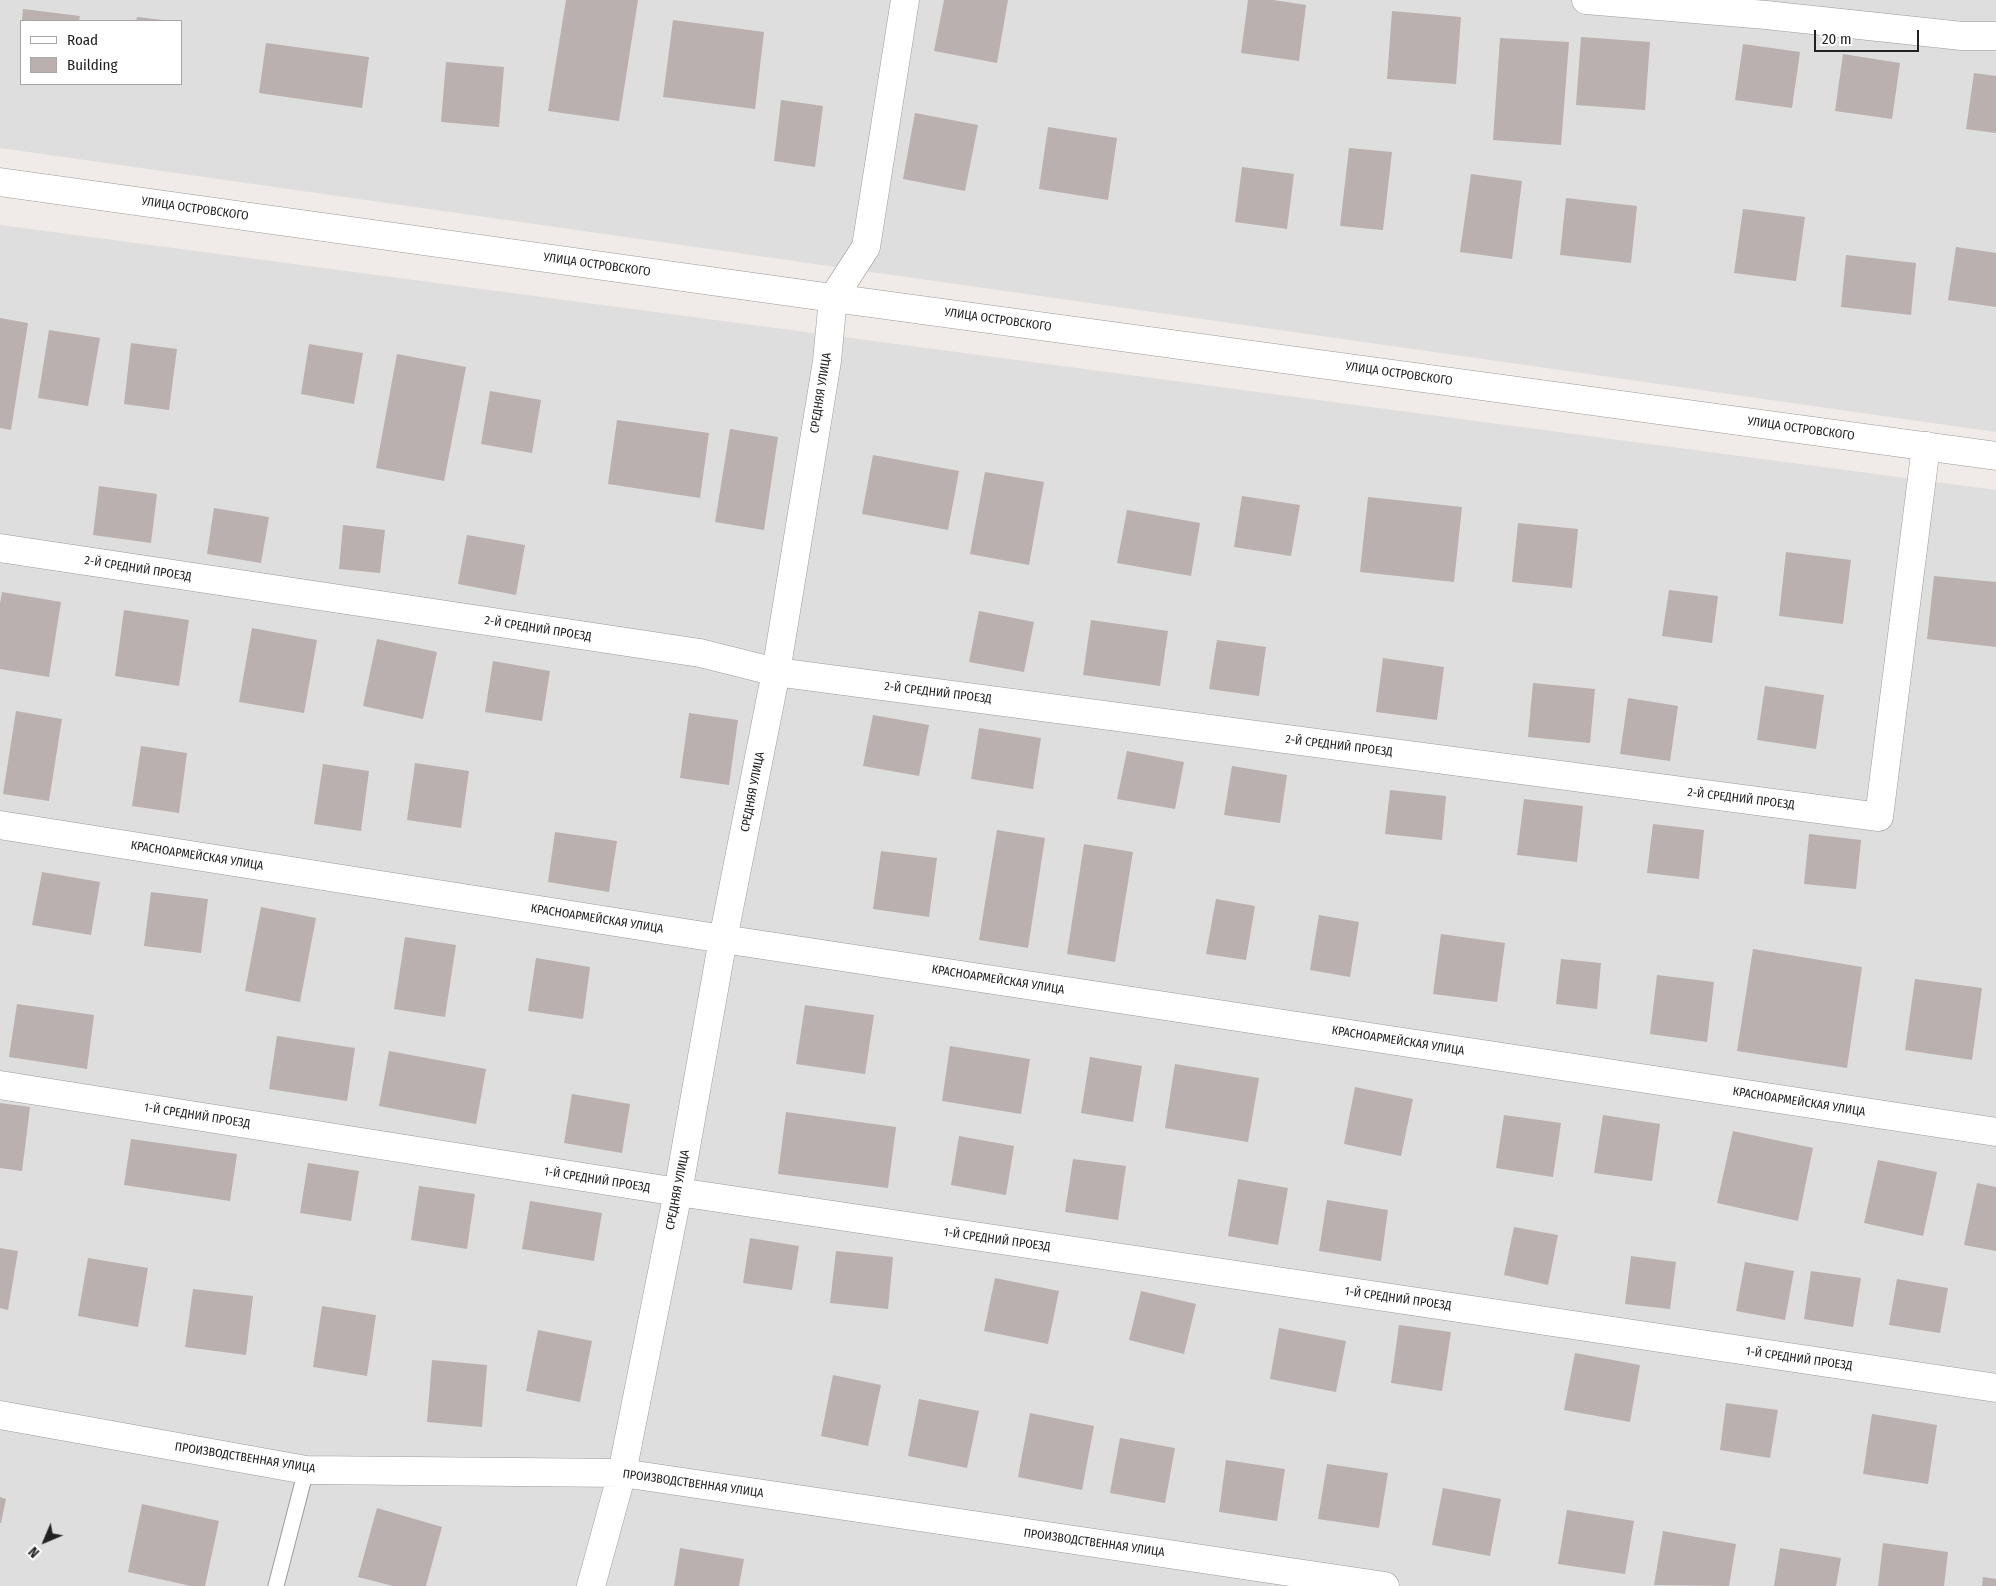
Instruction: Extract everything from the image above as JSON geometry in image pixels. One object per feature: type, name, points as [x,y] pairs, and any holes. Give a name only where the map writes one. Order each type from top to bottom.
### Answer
[{"type":"street","name":"СРЕДНЯЯ УЛИЦА","points":[[591,1586],[622,1473],[678,1192],[723,939],[776,672],[827,362],[833,298],[866,247],[905,0]]},
{"type":"street","points":[[1586,0],[1766,15],[1962,36],[1996,36]]},
{"type":"street","name":"УЛИЦА ОСТРОВСКОГО","points":[[0,182],[833,298],[1996,456]]},
{"type":"street","name":"2-Й СРЕДНИЙ ПРОЕЗД","points":[[0,548],[700,653],[776,672],[1878,817],[1926,446]]},
{"type":"street","name":"КРАСНОАРМЕЙСКАЯ УЛИЦА","points":[[0,825],[723,939],[1996,1132]]},
{"type":"street","name":"1-Й СРЕДНИЙ ПРОЕЗД","points":[[0,1085],[678,1192],[1996,1388]]},
{"type":"street","name":"ПРОИЗВОДСТВЕННАЯ УЛИЦА","points":[[0,1415],[306,1470],[622,1473],[1385,1586]]},
{"type":"lane","points":[[276,1586],[306,1470]]},
{"type":"shaded area","points":[[0,0],[1996,0],[1996,432],[0,148]]},
{"type":"shaded area","points":[[0,225],[1996,490],[1996,1586],[0,1586]]},
{"type":"building","points":[[566,0],[638,0],[619,121],[548,111]]},
{"type":"building","points":[[944,0],[1008,0],[997,63],[934,51]]},
{"type":"building","points":[[1248,0],[1273,0],[1306,5],[1299,61],[1241,53]]},
{"type":"building","points":[[23,9],[80,16],[79,20],[22,20]]},
{"type":"building","points":[[1392,11],[1461,17],[1456,84],[1387,79]]},
{"type":"building","points":[[137,17],[163,20],[136,20]]},
{"type":"building","points":[[673,20],[764,32],[755,109],[663,97]]},
{"type":"building","points":[[1581,37],[1650,42],[1645,110],[1576,105]]},
{"type":"building","points":[[1500,38],[1569,42],[1561,145],[1493,140]]},
{"type":"building","points":[[266,43],[369,57],[362,108],[259,93]]},
{"type":"building","points":[[1743,44],[1800,52],[1792,108],[1735,100]]},
{"type":"building","points":[[1843,54],[1900,63],[1892,119],[1835,111]]},
{"type":"building","points":[[446,62],[504,67],[499,127],[441,122]]},
{"type":"building","points":[[1974,73],[1996,76],[1996,133],[1966,129]]},
{"type":"building","points":[[781,100],[823,106],[815,167],[774,161]]},
{"type":"building","points":[[915,113],[978,125],[965,191],[903,179]]},
{"type":"building","points":[[1048,127],[1117,138],[1108,200],[1039,189]]},
{"type":"building","points":[[1349,148],[1392,152],[1383,230],[1340,226]]},
{"type":"building","points":[[1242,167],[1294,174],[1287,229],[1235,222]]},
{"type":"building","points":[[1471,174],[1522,181],[1512,259],[1460,252]]},
{"type":"building","points":[[1566,198],[1637,206],[1631,263],[1560,255]]},
{"type":"building","points":[[1743,209],[1805,217],[1796,281],[1734,273]]},
{"type":"building","points":[[1956,247],[1996,253],[1996,307],[1948,300]]},
{"type":"building","points":[[1846,255],[1916,263],[1911,315],[1841,307]]},
{"type":"building","points":[[0,318],[28,323],[11,430],[0,428]]},
{"type":"building","points":[[49,330],[100,338],[88,406],[38,398]]},
{"type":"building","points":[[131,343],[177,349],[169,410],[124,404]]},
{"type":"building","points":[[309,344],[363,353],[354,404],[301,394]]},
{"type":"building","points":[[397,354],[466,367],[444,481],[376,468]]},
{"type":"building","points":[[490,391],[541,400],[532,453],[481,444]]},
{"type":"building","points":[[617,420],[709,433],[700,498],[608,484]]},
{"type":"building","points":[[730,429],[778,437],[764,530],[715,522]]},
{"type":"building","points":[[873,455],[959,471],[948,530],[862,514]]},
{"type":"building","points":[[985,472],[1044,482],[1029,565],[970,554]]},
{"type":"building","points":[[99,486],[157,494],[151,543],[93,535]]},
{"type":"building","points":[[1242,496],[1300,505],[1291,556],[1234,547]]},
{"type":"building","points":[[1368,497],[1462,507],[1454,582],[1360,572]]},
{"type":"building","points":[[214,508],[269,517],[261,563],[207,554]]},
{"type":"building","points":[[1127,510],[1200,523],[1191,576],[1117,563]]},
{"type":"building","points":[[1518,523],[1578,529],[1572,588],[1512,582]]},
{"type":"building","points":[[343,525],[385,530],[380,573],[339,569]]},
{"type":"building","points":[[467,535],[525,545],[516,595],[458,584]]},
{"type":"building","points":[[1786,552],[1851,560],[1843,624],[1779,616]]},
{"type":"building","points":[[1934,576],[1996,582],[1996,647],[1927,639]]},
{"type":"building","points":[[1669,590],[1718,596],[1712,643],[1662,636]]},
{"type":"building","points":[[2,592],[61,602],[49,677],[0,669],[0,603]]},
{"type":"building","points":[[124,610],[189,620],[179,686],[115,676]]},
{"type":"building","points":[[979,611],[1034,622],[1024,672],[969,662]]},
{"type":"building","points":[[1091,620],[1168,631],[1160,686],[1083,675]]},
{"type":"building","points":[[252,628],[317,640],[304,713],[239,702]]},
{"type":"building","points":[[377,639],[437,652],[423,719],[363,706]]},
{"type":"building","points":[[1217,640],[1266,647],[1259,696],[1209,689]]},
{"type":"building","points":[[1383,658],[1444,667],[1437,720],[1376,712]]},
{"type":"building","points":[[493,661],[550,671],[542,721],[485,712]]},
{"type":"building","points":[[1533,683],[1595,689],[1590,743],[1528,737]]},
{"type":"building","points":[[1765,686],[1824,695],[1816,749],[1757,740]]},
{"type":"building","points":[[1628,698],[1678,706],[1670,761],[1620,754]]},
{"type":"building","points":[[16,711],[62,719],[49,801],[3,794]]},
{"type":"building","points":[[689,713],[738,720],[729,785],[680,778]]},
{"type":"building","points":[[873,715],[929,725],[919,776],[863,766]]},
{"type":"building","points":[[979,728],[1041,738],[1033,789],[971,779]]},
{"type":"building","points":[[141,746],[187,753],[179,813],[132,806]]},
{"type":"building","points":[[1127,751],[1184,762],[1175,809],[1117,799]]},
{"type":"building","points":[[415,763],[469,771],[461,828],[407,820]]},
{"type":"building","points":[[323,764],[369,771],[361,831],[314,824]]},
{"type":"building","points":[[1232,766],[1287,775],[1280,823],[1224,815]]},
{"type":"building","points":[[1390,790],[1446,796],[1442,840],[1385,834]]},
{"type":"building","points":[[1524,799],[1583,806],[1577,862],[1517,855]]},
{"type":"building","points":[[1653,824],[1704,830],[1699,879],[1647,873]]},
{"type":"building","points":[[997,830],[1045,838],[1028,948],[979,940]]},
{"type":"building","points":[[555,832],[617,841],[609,892],[548,882]]},
{"type":"building","points":[[1809,834],[1861,840],[1856,889],[1804,884]]},
{"type":"building","points":[[1084,844],[1133,852],[1115,962],[1067,954]]},
{"type":"building","points":[[881,851],[937,858],[929,917],[873,909]]},
{"type":"building","points":[[42,872],[100,882],[91,935],[32,925]]},
{"type":"building","points":[[151,892],[208,899],[201,953],[144,946]]},
{"type":"building","points":[[1216,899],[1255,906],[1246,960],[1206,954]]},
{"type":"building","points":[[261,907],[316,918],[300,1002],[245,991]]},
{"type":"building","points":[[1319,915],[1359,922],[1350,977],[1310,970]]},
{"type":"building","points":[[1441,934],[1505,943],[1497,1002],[1433,994]]},
{"type":"building","points":[[405,937],[456,945],[445,1017],[394,1009]]},
{"type":"building","points":[[1753,949],[1862,967],[1847,1068],[1737,1051]]},
{"type":"building","points":[[536,958],[590,967],[583,1019],[528,1011]]},
{"type":"building","points":[[1561,959],[1601,963],[1597,1009],[1556,1004]]},
{"type":"building","points":[[1657,975],[1714,982],[1707,1042],[1650,1034]]},
{"type":"building","points":[[1915,979],[1982,988],[1972,1060],[1905,1050]]},
{"type":"building","points":[[17,1004],[94,1015],[87,1069],[9,1057]]},
{"type":"building","points":[[805,1005],[874,1015],[865,1074],[796,1064]]},
{"type":"building","points":[[277,1036],[355,1048],[347,1101],[269,1089]]},
{"type":"building","points":[[950,1046],[1030,1059],[1021,1114],[942,1101]]},
{"type":"building","points":[[389,1051],[486,1069],[476,1124],[379,1106]]},
{"type":"building","points":[[1090,1057],[1142,1066],[1133,1122],[1081,1113]]},
{"type":"building","points":[[1175,1064],[1259,1078],[1248,1142],[1165,1128]]},
{"type":"building","points":[[1355,1087],[1413,1099],[1401,1156],[1344,1144]]},
{"type":"building","points":[[572,1094],[630,1104],[622,1153],[564,1143]]},
{"type":"building","points":[[0,1103],[30,1107],[22,1171],[0,1168]]},
{"type":"building","points":[[786,1112],[896,1127],[888,1188],[778,1174]]},
{"type":"building","points":[[1504,1115],[1561,1123],[1553,1177],[1496,1168]]},
{"type":"building","points":[[1603,1115],[1660,1124],[1652,1181],[1594,1173]]},
{"type":"building","points":[[1733,1131],[1813,1148],[1798,1221],[1717,1203]]},
{"type":"building","points":[[959,1136],[1014,1146],[1006,1195],[951,1185]]},
{"type":"building","points":[[131,1139],[237,1154],[230,1201],[124,1185]]},
{"type":"building","points":[[1073,1159],[1126,1166],[1118,1220],[1065,1212]]},
{"type":"building","points":[[1878,1160],[1937,1172],[1923,1236],[1864,1223]]},
{"type":"building","points":[[308,1163],[359,1171],[351,1221],[300,1213]]},
{"type":"building","points":[[1238,1179],[1288,1188],[1278,1245],[1228,1236]]},
{"type":"building","points":[[1977,1183],[1996,1187],[1996,1251],[1964,1245]]},
{"type":"building","points":[[419,1186],[475,1194],[467,1249],[411,1240]]},
{"type":"building","points":[[1327,1200],[1388,1210],[1381,1261],[1319,1251]]},
{"type":"building","points":[[530,1201],[602,1213],[594,1261],[522,1249]]},
{"type":"building","points":[[1514,1227],[1558,1235],[1548,1285],[1504,1275]]},
{"type":"building","points":[[750,1238],[799,1246],[792,1290],[743,1283]]},
{"type":"building","points":[[0,1248],[18,1251],[8,1310],[0,1308]]},
{"type":"building","points":[[836,1251],[893,1257],[888,1309],[830,1303]]},
{"type":"building","points":[[1631,1256],[1676,1262],[1670,1309],[1625,1304]]},
{"type":"building","points":[[88,1258],[148,1268],[138,1327],[78,1316]]},
{"type":"building","points":[[1745,1262],[1794,1271],[1785,1320],[1736,1311]]},
{"type":"building","points":[[1811,1271],[1861,1278],[1853,1327],[1804,1319]]},
{"type":"building","points":[[995,1278],[1059,1291],[1048,1344],[984,1331]]},
{"type":"building","points":[[1897,1279],[1948,1288],[1940,1333],[1889,1325]]},
{"type":"building","points":[[193,1289],[253,1296],[246,1355],[185,1347]]},
{"type":"building","points":[[1141,1291],[1196,1304],[1184,1354],[1129,1340]]},
{"type":"building","points":[[322,1306],[376,1315],[367,1376],[313,1367]]},
{"type":"building","points":[[1399,1325],[1451,1332],[1442,1391],[1391,1383]]},
{"type":"building","points":[[1279,1328],[1346,1341],[1336,1392],[1270,1379]]},
{"type":"building","points":[[538,1330],[592,1341],[580,1402],[526,1391]]},
{"type":"building","points":[[1575,1353],[1640,1365],[1630,1422],[1564,1410]]},
{"type":"building","points":[[432,1360],[487,1365],[482,1427],[427,1422]]},
{"type":"building","points":[[833,1375],[881,1385],[868,1446],[821,1436]]},
{"type":"building","points":[[919,1399],[979,1411],[967,1468],[908,1456]]},
{"type":"building","points":[[1726,1403],[1778,1410],[1770,1458],[1720,1450]]},
{"type":"building","points":[[1030,1413],[1094,1426],[1082,1490],[1018,1477]]},
{"type":"building","points":[[1872,1414],[1937,1425],[1928,1484],[1863,1474]]},
{"type":"building","points":[[1120,1438],[1175,1448],[1165,1503],[1110,1493]]},
{"type":"building","points":[[1226,1460],[1285,1469],[1277,1521],[1219,1512]]},
{"type":"building","points":[[1327,1464],[1388,1473],[1379,1528],[1318,1519]]},
{"type":"building","points":[[1443,1488],[1501,1499],[1490,1556],[1432,1545]]},
{"type":"building","points":[[0,1497],[6,1499],[1,1523],[0,1523]]},
{"type":"building","points":[[142,1504],[219,1521],[205,1586],[191,1586],[128,1572]]},
{"type":"building","points":[[377,1508],[442,1527],[426,1586],[393,1586],[358,1577]]},
{"type":"building","points":[[1567,1510],[1634,1521],[1625,1574],[1558,1564]]},
{"type":"building","points":[[1663,1531],[1736,1544],[1729,1586],[1654,1585]]},
{"type":"building","points":[[1883,1543],[1948,1552],[1944,1586],[1878,1586]]},
{"type":"building","points":[[680,1548],[744,1559],[739,1586],[674,1586]]},
{"type":"building","points":[[1780,1548],[1841,1558],[1836,1586],[1774,1586]]},
{"type":"building","points":[[1983,1577],[1996,1579],[1996,1586],[1982,1586]]}]
